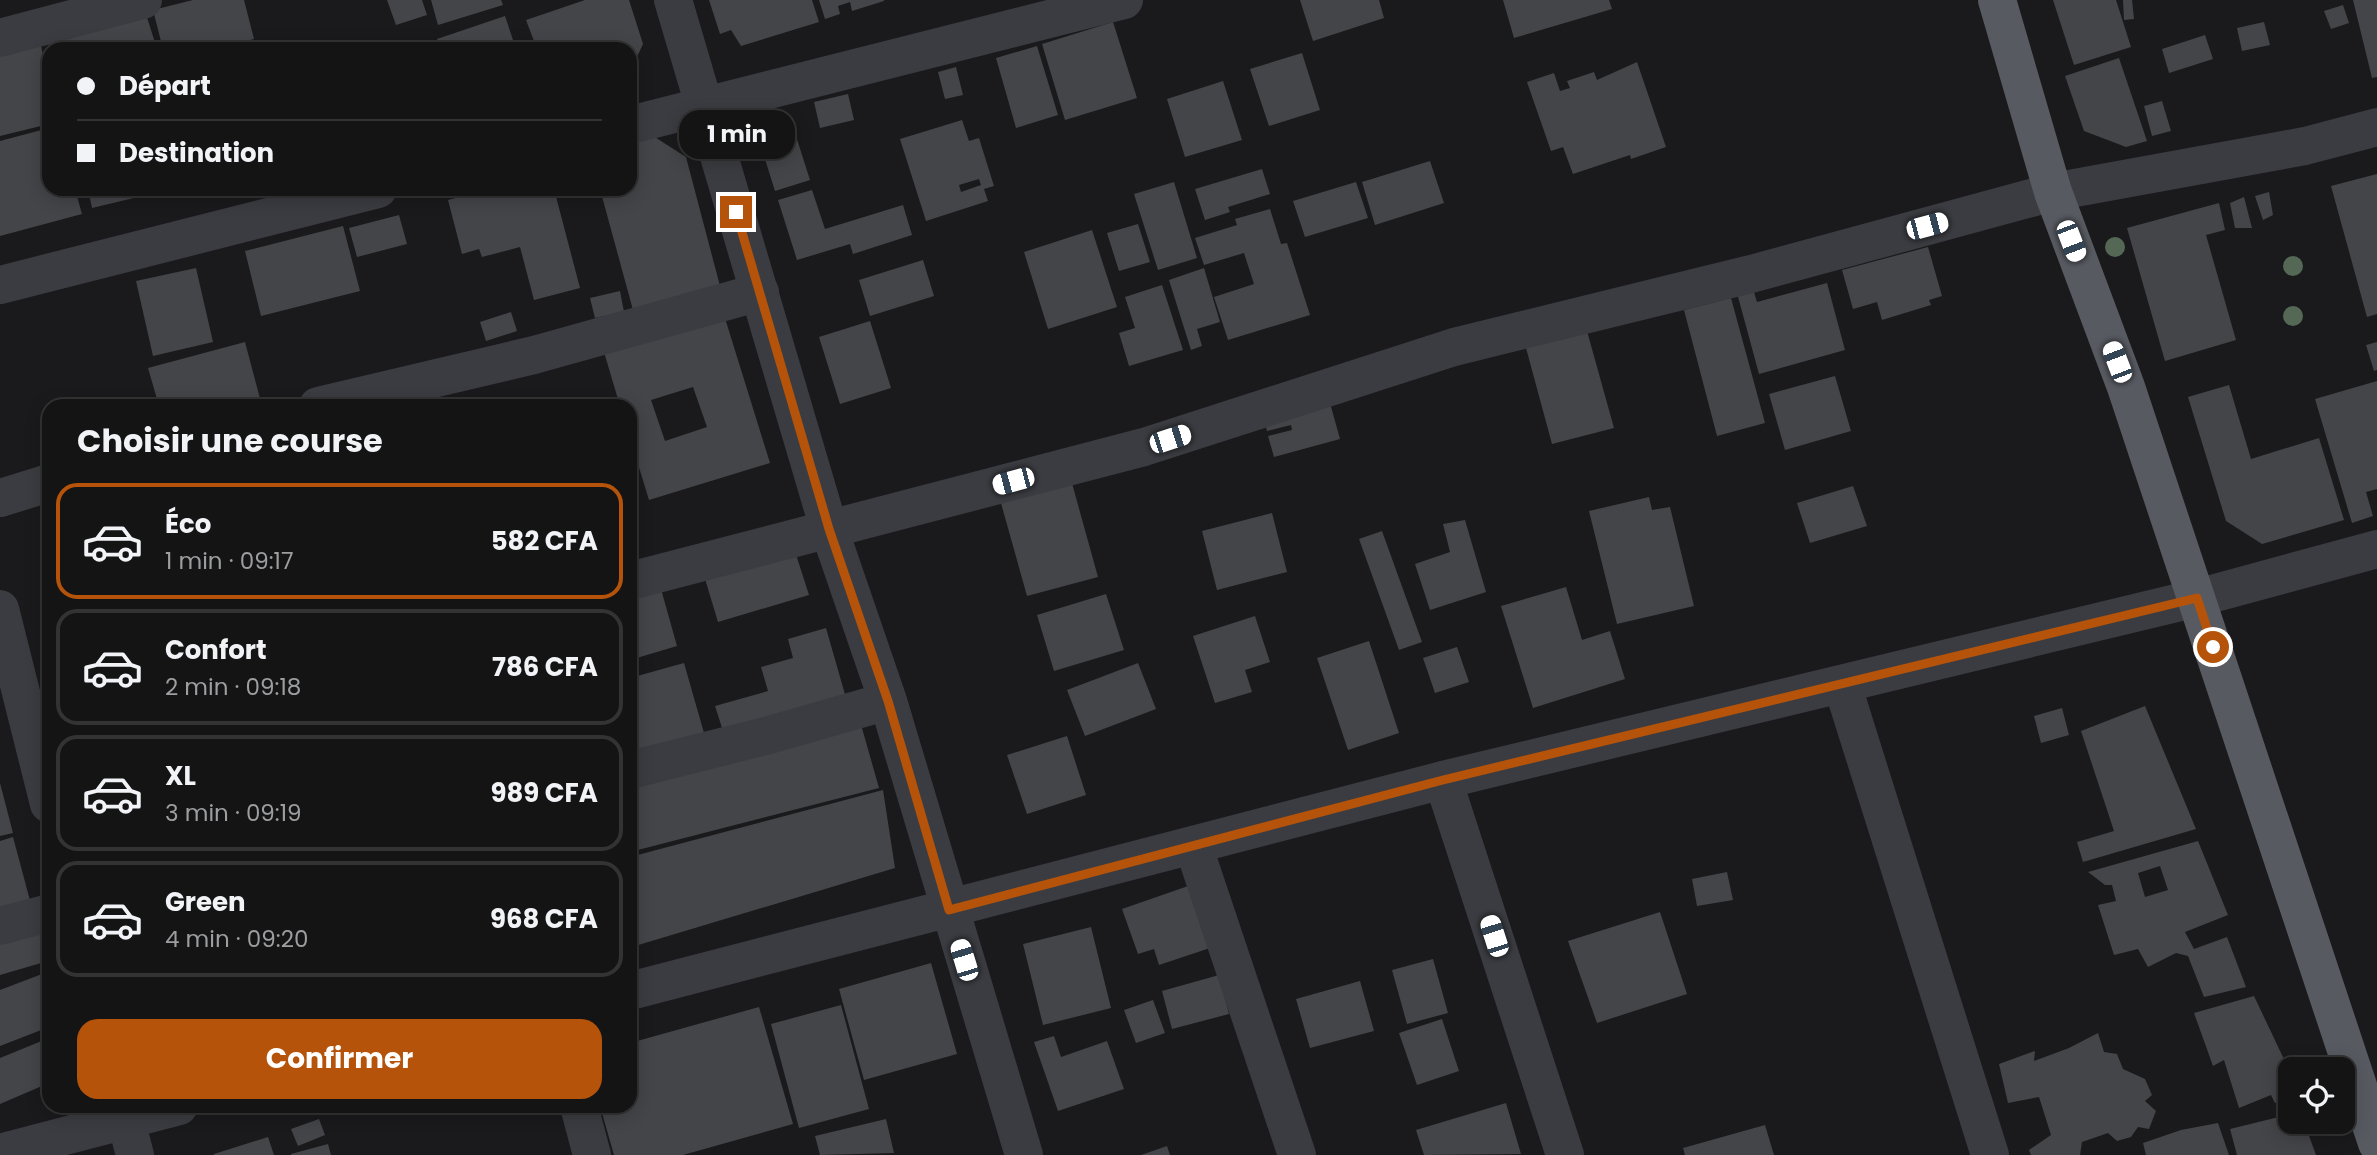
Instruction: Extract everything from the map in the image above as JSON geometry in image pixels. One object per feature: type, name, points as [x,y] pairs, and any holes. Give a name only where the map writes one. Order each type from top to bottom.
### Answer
[{"type":"main road","points":[[1997,0],[2053,192],[2126,387],[2377,1143]]},
{"type":"street","points":[[0,38],[143,0]]},
{"type":"street","points":[[673,0],[829,529],[888,701],[1024,1155]]},
{"type":"street","points":[[637,123],[1124,0]]},
{"type":"street","points":[[637,579],[1144,447],[1454,347],[1751,274],[2053,192],[2305,146],[2377,127]]},
{"type":"street","points":[[0,285],[351,196]]},
{"type":"street","points":[[348,399],[534,355],[760,292]]},
{"type":"street","points":[[0,498],[42,485]]},
{"type":"street","points":[[637,990],[1443,780],[2197,598],[2377,549]]},
{"type":"street","points":[[0,609],[26,725],[42,780]]},
{"type":"street","points":[[1842,684],[1990,1155]]},
{"type":"street","points":[[637,768],[888,701]]},
{"type":"street","points":[[1443,780],[1565,1155]]},
{"type":"street","points":[[1193,845],[1297,1155]]},
{"type":"street","points":[[0,926],[42,916]]},
{"type":"street","points":[[0,1153],[128,1127],[163,1113]]},
{"type":"street","points":[[581,1113],[592,1155]]},
{"type":"building","points":[[193,0],[244,0],[254,39],[242,42],[161,42],[153,10]]},
{"type":"building","points":[[387,0],[422,0],[427,15],[396,25]]},
{"type":"building","points":[[431,0],[501,0],[503,5],[438,25]]},
{"type":"building","points":[[585,0],[629,0],[643,44],[637,57],[637,42],[534,42],[526,20]]},
{"type":"building","points":[[709,0],[812,0],[819,22],[741,46],[731,30],[720,34]]},
{"type":"building","points":[[819,0],[884,1],[852,11],[850,2],[838,6],[840,14],[825,19]]},
{"type":"building","points":[[1300,0],[1379,0],[1384,18],[1313,41]]},
{"type":"building","points":[[1503,0],[1609,0],[1612,9],[1514,38]]},
{"type":"building","points":[[2053,0],[2116,0],[2131,47],[2074,65]]},
{"type":"building","points":[[2123,0],[2132,0],[2134,19],[2124,20]]},
{"type":"building","points":[[2353,0],[2377,0],[2377,77],[2372,78]]},
{"type":"building","points":[[2343,5],[2349,23],[2331,29],[2324,11]]},
{"type":"building","points":[[145,11],[155,42],[48,42]]},
{"type":"building","points":[[505,16],[514,42],[438,42],[437,39]]},
{"type":"building","points":[[1113,22],[1137,98],[1065,120],[1042,44]]},
{"type":"building","points":[[2264,22],[2270,45],[2242,51],[2237,28]]},
{"type":"building","points":[[38,33],[42,50],[42,126],[0,136],[0,42]]},
{"type":"building","points":[[2205,35],[2213,59],[2169,73],[2162,49]]},
{"type":"building","points":[[1037,46],[1058,115],[1016,128],[996,58]]},
{"type":"building","points":[[1302,53],[1320,110],[1269,126],[1250,69]]},
{"type":"building","points":[[2119,58],[2147,141],[2126,147],[2084,131],[2065,76]]},
{"type":"building","points":[[1637,62],[1666,147],[1631,159],[1630,155],[1573,174],[1563,147],[1551,151],[1527,82],[1554,73],[1560,91],[1570,88],[1567,81],[1594,72],[1597,80]]},
{"type":"building","points":[[956,67],[963,95],[945,99],[938,72]]},
{"type":"building","points":[[1223,81],[1242,140],[1185,157],[1167,99]]},
{"type":"building","points":[[848,94],[854,120],[820,128],[814,102]]},
{"type":"building","points":[[2162,101],[2171,131],[2152,136],[2144,106]]},
{"type":"building","points":[[962,120],[969,141],[979,138],[994,186],[984,189],[988,201],[926,221],[900,139]],"holes":[[[979,179],[981,185],[961,192],[959,185]]]},
{"type":"building","points":[[42,130],[42,196],[77,196],[82,214],[0,236],[0,141]]},
{"type":"building","points":[[795,133],[810,180],[775,191],[760,143]]},
{"type":"building","points":[[650,134],[686,157],[720,286],[633,310],[602,196],[637,196],[637,137]]},
{"type":"building","points":[[1430,161],[1444,203],[1375,225],[1362,182]]},
{"type":"building","points":[[1262,169],[1270,194],[1228,207],[1230,212],[1205,220],[1195,189]]},
{"type":"building","points":[[2377,174],[2377,314],[2367,317],[2331,186]]},
{"type":"building","points":[[1174,182],[1197,258],[1158,270],[1134,194]]},
{"type":"building","points":[[1356,182],[1368,218],[1305,237],[1293,201]]},
{"type":"building","points":[[812,190],[825,229],[903,205],[912,235],[853,254],[850,244],[797,260],[778,200]]},
{"type":"building","points":[[2269,192],[2273,215],[2263,220],[2255,196]]},
{"type":"building","points":[[89,196],[142,196],[92,208]]},
{"type":"building","points":[[463,196],[556,196],[580,288],[534,300],[520,247],[482,257],[479,249],[462,254],[448,200]]},
{"type":"building","points":[[2244,197],[2252,228],[2235,228],[2230,203]]},
{"type":"building","points":[[2219,203],[2225,230],[2206,235],[2236,340],[2165,361],[2127,228]]},
{"type":"building","points":[[1270,209],[1281,244],[1287,243],[1310,315],[1228,340],[1214,297],[1254,284],[1244,253],[1204,265],[1195,238],[1237,225],[1235,219]]},
{"type":"building","points":[[399,215],[407,244],[357,257],[349,228]]},
{"type":"building","points":[[1138,224],[1150,262],[1119,271],[1107,233]]},
{"type":"building","points":[[343,226],[360,291],[261,316],[245,251]]},
{"type":"building","points":[[1092,230],[1117,307],[1048,329],[1024,252]]},
{"type":"building","points":[[1928,247],[1942,296],[1929,300],[1931,305],[1882,320],[1877,302],[1853,309],[1842,270]]},
{"type":"building","points":[[923,260],[934,296],[870,316],[859,280]]},
{"type":"building","points":[[196,268],[213,342],[153,356],[136,281]]},
{"type":"building","points":[[1204,268],[1220,322],[1197,329],[1202,346],[1191,350],[1169,280]]},
{"type":"building","points":[[1827,283],[1845,350],[1759,374],[1737,293],[1753,289],[1757,302]]},
{"type":"building","points":[[1162,285],[1183,350],[1129,366],[1119,333],[1135,328],[1125,297]]},
{"type":"building","points":[[620,291],[624,312],[595,318],[590,298]]},
{"type":"building","points":[[1731,298],[1765,423],[1717,436],[1684,310]]},
{"type":"building","points":[[511,312],[517,331],[486,341],[480,322]]},
{"type":"building","points":[[724,315],[770,463],[649,500],[637,461],[637,399],[618,399],[604,352]],"holes":[[[693,387],[707,427],[665,441],[651,400]]]},
{"type":"building","points":[[870,321],[891,388],[840,404],[819,337]]},
{"type":"building","points":[[1587,331],[1614,428],[1552,444],[1526,348]]},
{"type":"building","points":[[245,342],[260,399],[157,399],[148,368]]},
{"type":"building","points":[[2377,342],[2377,370],[2374,371],[2366,345]]},
{"type":"building","points":[[1835,376],[1851,431],[1785,450],[1769,394]]},
{"type":"building","points":[[2377,381],[2377,489],[2366,492],[2373,516],[2352,523],[2315,399]]},
{"type":"building","points":[[2229,385],[2251,459],[2319,438],[2344,520],[2262,544],[2226,521],[2188,397]]},
{"type":"building","points":[[1330,403],[1340,439],[1274,457],[1268,436],[1292,430],[1291,425],[1267,431],[1264,420]]},
{"type":"building","points":[[1070,476],[1098,577],[1027,596],[999,496]]},
{"type":"building","points":[[1853,486],[1867,526],[1810,543],[1797,503]]},
{"type":"building","points":[[1649,497],[1652,510],[1670,507],[1694,606],[1617,624],[1589,511]]},
{"type":"building","points":[[1272,513],[1287,572],[1217,590],[1202,531]]},
{"type":"building","points":[[1465,520],[1486,592],[1430,610],[1415,564],[1450,552],[1443,524]]},
{"type":"building","points":[[1382,531],[1422,642],[1399,650],[1359,539]]},
{"type":"building","points":[[792,542],[809,595],[718,622],[702,569]]},
{"type":"building","points":[[659,582],[677,646],[637,658],[637,588]]},
{"type":"building","points":[[1566,587],[1582,640],[1610,631],[1625,679],[1533,708],[1501,606]]},
{"type":"building","points":[[1106,594],[1124,650],[1054,671],[1037,615]]},
{"type":"building","points":[[1255,616],[1270,662],[1245,670],[1252,692],[1215,703],[1193,636]]},
{"type":"building","points":[[826,628],[846,698],[724,734],[715,706],[768,691],[761,667],[793,658],[788,639]]},
{"type":"building","points":[[1369,641],[1399,733],[1348,750],[1317,658]]},
{"type":"building","points":[[1457,647],[1469,682],[1435,693],[1423,658]]},
{"type":"building","points":[[684,663],[704,733],[637,752],[637,676]]},
{"type":"building","points":[[1138,663],[1156,709],[1085,736],[1067,690]]},
{"type":"building","points":[[2145,706],[2196,829],[2083,862],[2077,842],[2114,831],[2081,731]]},
{"type":"building","points":[[2062,708],[2069,735],[2041,743],[2034,716]]},
{"type":"building","points":[[860,721],[879,788],[637,850],[637,773]]},
{"type":"building","points":[[1067,736],[1086,795],[1027,814],[1007,755]]},
{"type":"building","points":[[0,783],[13,833],[0,836]]},
{"type":"building","points":[[883,790],[895,868],[637,945],[637,855]]},
{"type":"building","points":[[13,837],[32,908],[0,917],[0,841]]},
{"type":"building","points":[[2198,841],[2228,915],[2185,932],[2194,949],[2227,937],[2246,987],[2204,997],[2188,956],[2176,953],[2148,967],[2138,949],[2114,955],[2098,905],[2116,901],[2112,885],[2105,885],[2088,872]],"holes":[[[2160,866],[2168,890],[2145,897],[2138,873]]]},
{"type":"building","points":[[1727,872],[1733,900],[1697,906],[1692,879]]},
{"type":"building","points":[[1191,885],[1213,947],[1159,965],[1154,949],[1138,954],[1122,909]]},
{"type":"building","points":[[1660,912],[1687,994],[1597,1023],[1568,941]]},
{"type":"building","points":[[37,922],[42,940],[42,963],[0,975],[0,932]]},
{"type":"building","points":[[1091,927],[1111,1008],[1043,1025],[1023,944]]},
{"type":"building","points":[[1433,959],[1448,1013],[1407,1024],[1392,970]]},
{"type":"building","points":[[931,963],[957,1054],[864,1080],[839,989]]},
{"type":"building","points":[[42,974],[42,1030],[0,1046],[0,990]]},
{"type":"building","points":[[1219,975],[1229,1014],[1172,1029],[1162,991]]},
{"type":"building","points":[[1360,981],[1374,1031],[1310,1048],[1296,999]]},
{"type":"building","points":[[2254,996],[2283,1057],[2278,1057],[2278,1103],[2275,1103],[2271,1095],[2239,1108],[2224,1060],[2213,1066],[2194,1013]]},
{"type":"building","points":[[1153,1000],[1165,1033],[1136,1043],[1124,1010]]},
{"type":"building","points":[[841,1005],[869,1109],[799,1128],[771,1024]]},
{"type":"building","points":[[759,1007],[793,1124],[683,1155],[614,1155],[602,1113],[637,1113],[637,1041]]},
{"type":"building","points":[[1442,1019],[1459,1071],[1417,1085],[1399,1033]]},
{"type":"building","points":[[2098,1033],[2104,1052],[2117,1054],[2123,1069],[2145,1079],[2152,1095],[2145,1101],[2156,1111],[2149,1129],[2138,1127],[2131,1137],[2117,1141],[2108,1133],[2082,1142],[2080,1155],[2031,1155],[2029,1150],[2051,1135],[2039,1097],[2008,1103],[1999,1064],[2035,1051],[2034,1061],[2069,1048]]},
{"type":"building","points":[[1054,1036],[1061,1057],[1107,1041],[1124,1089],[1058,1111],[1034,1042]]},
{"type":"building","points":[[42,1041],[42,1086],[0,1104],[0,1058]]},
{"type":"building","points":[[1506,1103],[1521,1154],[1424,1155],[1416,1130]]},
{"type":"building","points":[[2278,1117],[2278,1134],[2308,1134],[2316,1155],[2237,1155],[2230,1129]]},
{"type":"building","points":[[319,1119],[325,1135],[298,1146],[291,1129]]},
{"type":"building","points":[[886,1119],[894,1153],[820,1155],[815,1136]]},
{"type":"building","points":[[2218,1123],[2229,1155],[2146,1155],[2143,1143],[2181,1130]]},
{"type":"building","points":[[1765,1125],[1774,1155],[1685,1155],[1683,1148]]},
{"type":"building","points":[[268,1137],[274,1155],[214,1155],[214,1154]]},
{"type":"building","points":[[328,1144],[331,1155],[291,1155],[291,1154]]},
{"type":"building","points":[[1167,1146],[1170,1155],[1141,1155]]},
{"type":"route","points":[[736,212],[829,529],[888,701],[949,910],[1443,780],[2197,598],[2213,647]]}]
